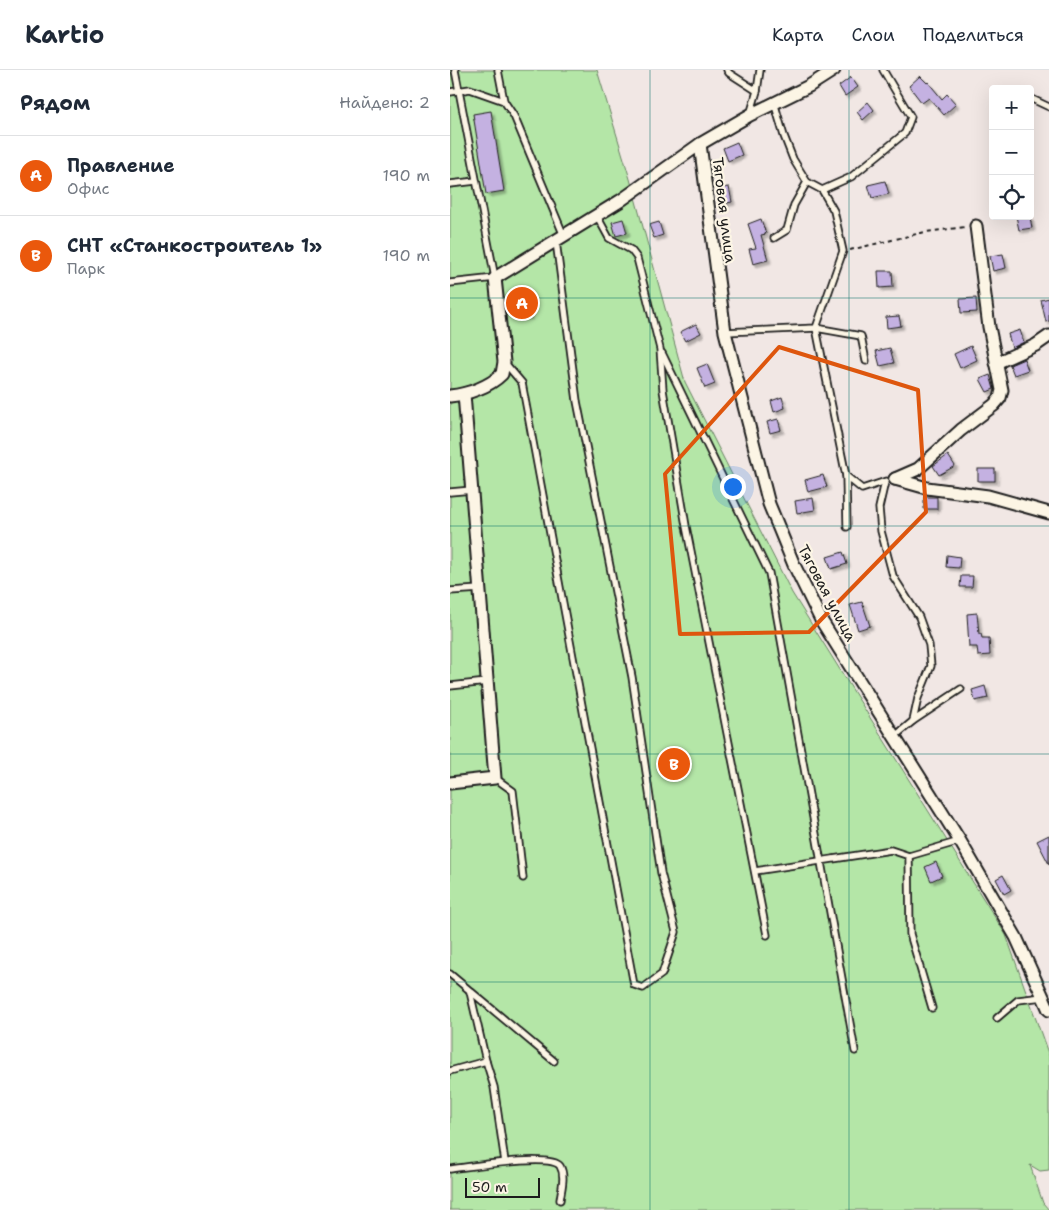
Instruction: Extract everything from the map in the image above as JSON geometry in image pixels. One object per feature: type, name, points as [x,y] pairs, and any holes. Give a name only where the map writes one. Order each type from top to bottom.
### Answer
[{"type":"street","points":[[450,396],[464,394],[495,381],[502,374],[504,362],[495,278],[620,201],[700,144],[774,102],[809,86],[834,70]]},
{"type":"street","name":"Тяговая улица","points":[[700,144],[724,332],[769,504],[794,565],[821,620],[960,841],[1016,937],[1049,1010]]},
{"type":"street","points":[[890,480],[918,469],[960,430],[994,405],[1000,398],[1002,390],[983,292],[976,226]]},
{"type":"street","points":[[996,363],[1036,345],[1049,336]]},
{"type":"street","points":[[450,783],[494,778],[464,394]]},
{"type":"street","points":[[890,480],[928,488],[988,496],[1049,513]]},
{"type":"lane","points":[[450,283],[495,278],[455,70]]},
{"type":"lane","points":[[498,70],[504,101],[514,116],[560,238],[578,401],[632,677],[661,873],[676,932],[662,974],[643,988],[634,985],[522,383],[504,362]]},
{"type":"lane","points":[[727,70],[757,91]]},
{"type":"lane","points":[[750,115],[757,91],[760,70]]},
{"type":"lane","points":[[822,190],[852,177],[904,133],[911,117],[884,70]]},
{"type":"lane","points":[[450,92],[470,89],[504,101]]},
{"type":"lane","points":[[1034,100],[1049,107]]},
{"type":"lane","points":[[774,102],[793,159],[807,182],[822,190],[834,211],[843,252],[816,328],[846,476],[847,527]]},
{"type":"lane","points":[[450,184],[476,181]]},
{"type":"lane","points":[[774,238],[787,230],[794,205],[807,182]]},
{"type":"lane","points":[[597,216],[609,238],[631,250],[637,258],[660,349],[663,390],[686,526],[767,936]]},
{"type":"lane","points":[[724,332],[816,328],[861,336],[866,361]]},
{"type":"lane","points":[[660,349],[769,573],[855,1051]]},
{"type":"lane","points":[[846,476],[862,488],[890,480]]},
{"type":"lane","points":[[890,480],[878,508],[881,531],[893,576],[918,617],[930,645],[931,666],[918,698],[913,721]]},
{"type":"lane","points":[[450,492],[472,490]]},
{"type":"lane","points":[[450,591],[480,589]]},
{"type":"lane","points":[[450,686],[487,682]]},
{"type":"lane","points":[[894,737],[913,721],[961,689]]},
{"type":"lane","points":[[494,778],[513,791],[523,878]]},
{"type":"lane","points":[[755,871],[891,850],[909,856],[960,841]]},
{"type":"lane","points":[[909,856],[910,934],[932,1008]]},
{"type":"lane","points":[[450,974],[554,1061]]},
{"type":"lane","points":[[470,991],[494,1087],[505,1162]]},
{"type":"lane","points":[[996,1018],[1018,1000],[1043,997]]},
{"type":"lane","points":[[450,1071],[486,1061]]},
{"type":"lane","points":[[450,1169],[533,1160],[556,1163],[560,1167],[563,1176],[560,1200]]},
{"type":"path","points":[[843,252],[925,232],[976,226]]},
{"type":"highlighted area","points":[[779,347],[918,390],[926,512],[809,632],[680,634],[665,474]]},
{"type":"green space","points":[[450,70],[597,70],[630,179],[685,382],[792,593],[1006,935],[1049,1056],[1049,1170],[1040,1171],[1030,1165],[1043,1203],[1049,1210],[450,1210]]},
{"type":"building","points":[[920,76],[928,82],[942,99],[947,94],[956,104],[944,115],[929,98],[922,103],[909,86]]},
{"type":"building","points":[[851,77],[858,87],[845,96],[839,86]]},
{"type":"building","points":[[868,102],[874,110],[863,120],[857,112]]},
{"type":"building","points":[[491,111],[504,191],[486,194],[473,114]]},
{"type":"building","points":[[737,142],[742,155],[728,161],[723,148]]},
{"type":"building","points":[[885,181],[889,194],[872,198],[868,185]]},
{"type":"building","points":[[729,187],[732,202],[722,204],[719,188]]},
{"type":"building","points":[[623,219],[627,233],[616,236],[612,222]]},
{"type":"building","points":[[761,219],[766,234],[761,235],[768,260],[753,264],[749,249],[756,248],[748,224]]},
{"type":"building","points":[[1017,220],[1031,220],[1032,228],[1019,230]]},
{"type":"building","points":[[659,222],[663,235],[654,238],[649,225]]},
{"type":"building","points":[[1003,254],[1006,268],[993,271],[990,256]]},
{"type":"building","points":[[878,271],[892,271],[893,287],[879,288]]},
{"type":"building","points":[[526,289],[530,316],[518,317],[515,291]]},
{"type":"building","points":[[976,298],[977,312],[961,313],[960,299]]},
{"type":"building","points":[[1049,298],[1049,321],[1046,322],[1041,300]]},
{"type":"building","points":[[899,316],[901,326],[887,328],[886,317]]},
{"type":"building","points":[[696,324],[701,333],[685,341],[680,332]]},
{"type":"building","points":[[1020,330],[1024,342],[1012,348],[1008,334]]},
{"type":"building","points":[[971,346],[977,360],[960,368],[954,354]]},
{"type":"building","points":[[890,348],[894,363],[880,366],[876,351]]},
{"type":"building","points":[[1024,359],[1028,370],[1014,375],[1010,365]]},
{"type":"building","points":[[707,364],[715,384],[705,388],[697,368]]},
{"type":"building","points":[[990,375],[994,389],[987,392],[980,379]]},
{"type":"building","points":[[782,397],[785,408],[774,412],[771,401]]},
{"type":"building","points":[[778,419],[781,430],[770,433],[767,422]]},
{"type":"building","points":[[948,455],[955,466],[939,475],[933,466]]},
{"type":"building","points":[[978,469],[995,469],[995,481],[978,481]]},
{"type":"building","points":[[823,475],[827,487],[808,492],[805,480]]},
{"type":"building","points":[[924,497],[937,497],[937,509],[924,509]]},
{"type":"building","points":[[813,498],[815,510],[797,513],[795,501]]},
{"type":"building","points":[[843,552],[847,564],[831,569],[827,557]]},
{"type":"building","points":[[947,555],[960,557],[959,568],[946,567]]},
{"type":"building","points":[[961,576],[973,576],[972,587],[960,587]]},
{"type":"building","points":[[862,602],[870,626],[858,630],[850,605]]},
{"type":"building","points":[[977,613],[979,634],[981,634],[982,638],[989,638],[990,655],[978,656],[977,647],[969,647],[967,614]]},
{"type":"building","points":[[985,686],[988,698],[975,701],[972,690]]},
{"type":"building","points":[[1049,835],[1049,864],[1037,841]]},
{"type":"building","points":[[936,862],[942,876],[931,881],[925,867]]},
{"type":"building","points":[[1003,875],[1011,890],[1004,894],[996,879]]},
{"type":"place","name":"Правление","points":[[522,303]]},
{"type":"place","name":"СНТ «Станкостроитель 1»","points":[[674,764]]}]
